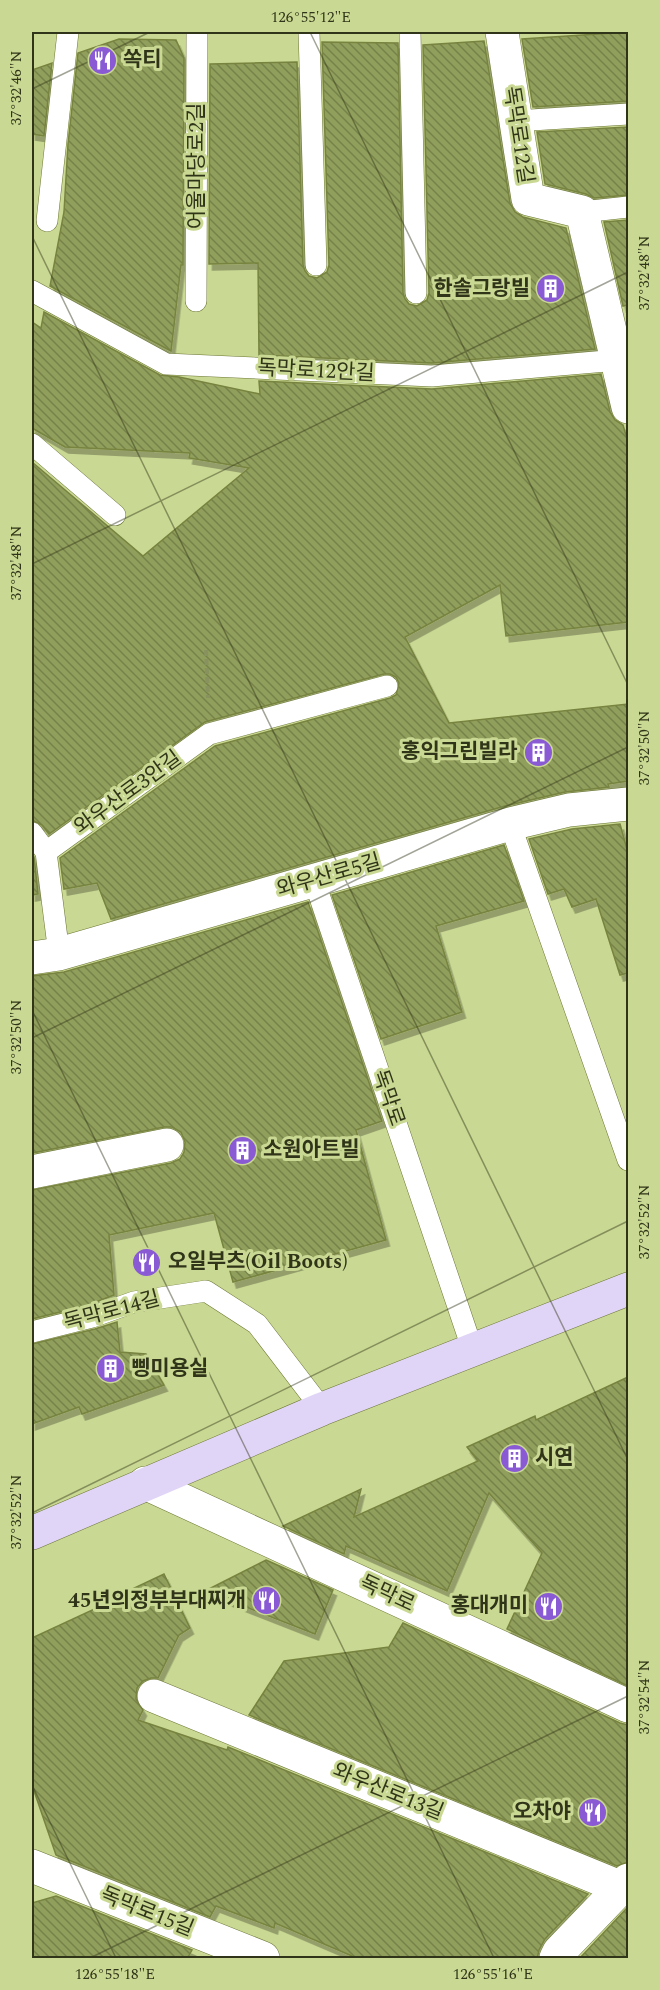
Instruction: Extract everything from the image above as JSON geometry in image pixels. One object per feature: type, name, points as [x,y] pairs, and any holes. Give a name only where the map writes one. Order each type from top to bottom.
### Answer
[{"type":"main road","points":[[32,1533],[322,1408],[628,1289]]},
{"type":"street","name":"독막로12길","points":[[502,32],[514,121],[528,199],[582,212]]},
{"type":"street","points":[[582,212],[628,407]]},
{"type":"street","name":"와우산로5길","points":[[45,956],[510,824],[568,810],[628,804]]},
{"type":"street","points":[[32,1172],[167,1145]]},
{"type":"street","name":"독막로","points":[[145,1483],[628,1706]]},
{"type":"street","name":"와우산로13길","points":[[154,1696],[626,1886],[559,1952],[556,1959]]},
{"type":"street","name":"독막로15길","points":[[32,1866],[262,1959]]},
{"type":"lane","points":[[47,221],[68,32]]},
{"type":"lane","name":"어울마당로2길","points":[[196,301],[197,32]]},
{"type":"lane","points":[[309,32],[316,265]]},
{"type":"lane","points":[[410,32],[416,293]]},
{"type":"lane","points":[[514,121],[628,114]]},
{"type":"lane","points":[[582,212],[628,207]]},
{"type":"lane","name":"독막로12안길","points":[[32,291],[166,364],[432,376],[618,360]]},
{"type":"lane","points":[[32,444],[115,515]]},
{"type":"lane","name":"와우산로3안길","points":[[46,852],[209,734],[387,686]]},
{"type":"lane","points":[[510,824],[628,1160]]},
{"type":"lane","points":[[32,833],[46,852],[45,956]]},
{"type":"lane","name":"독막로","points":[[314,880],[473,1351]]},
{"type":"lane","name":"독막로14길","points":[[32,1332],[92,1317],[134,1302],[206,1291],[257,1324],[322,1408]]},
{"type":"path","points":[[206,650],[209,734]]},
{"type":"building","points":[[628,32],[628,101],[533,107],[522,39]]},
{"type":"building","points":[[119,39],[176,40],[184,58],[183,265],[181,265],[171,351],[50,286],[64,212],[68,144],[78,53]]},
{"type":"building","points":[[484,41],[510,203],[515,212],[523,217],[566,228],[595,349],[432,363],[259,355],[258,263],[209,264],[210,64],[297,62],[303,265],[309,276],[317,278],[327,272],[329,265],[322,42],[398,43],[403,293],[409,304],[417,306],[427,300],[429,293],[423,45]]},
{"type":"building","points":[[52,63],[44,136],[32,134],[32,70]]},
{"type":"building","points":[[628,127],[628,195],[594,198],[545,184],[537,132]]},
{"type":"building","points":[[628,220],[628,305],[623,306],[604,222]]},
{"type":"building","points":[[44,312],[160,375],[260,394],[259,381],[432,389],[601,374],[610,412],[615,420],[623,425],[627,439],[628,622],[506,636],[500,585],[405,637],[449,723],[628,704],[628,781],[608,784],[609,787],[565,792],[505,806],[111,919],[97,883],[64,889],[60,858],[215,746],[390,698],[396,695],[399,683],[396,677],[384,674],[205,722],[49,834],[42,825],[32,820],[32,462],[143,556],[249,468],[189,458],[190,453],[65,447],[32,428],[32,322],[41,328]]},
{"type":"building","points":[[620,824],[628,853],[628,973],[620,975],[596,899],[572,907],[564,889],[548,894],[529,839],[572,829]]},
{"type":"building","points":[[504,845],[524,901],[436,926],[462,1012],[381,1039],[332,895]]},
{"type":"building","points":[[32,854],[38,894],[32,895]]},
{"type":"building","points":[[308,902],[382,1121],[356,1130],[386,1240],[233,1282],[214,1213],[109,1235],[114,1295],[88,1305],[32,1319],[32,1190],[171,1163],[180,1159],[184,1152],[185,1142],[181,1132],[172,1127],[164,1127],[32,1153],[32,976],[64,972]]},
{"type":"building","points":[[117,1322],[120,1352],[146,1354],[164,1385],[82,1414],[79,1407],[32,1424],[32,1344]]},
{"type":"building","points":[[628,1377],[628,1686],[507,1629],[542,1553],[489,1493],[447,1591],[346,1546],[344,1554],[283,1526],[361,1489],[354,1517],[478,1461],[467,1447],[535,1416],[536,1420]]},
{"type":"building","points":[[266,1560],[333,1590],[315,1634],[205,1591]]},
{"type":"building","points":[[164,1574],[190,1628],[179,1635],[158,1678],[143,1681],[137,1688],[136,1699],[143,1710],[138,1720],[227,1750],[228,1747],[588,1894],[545,1939],[537,1959],[359,1959],[275,1923],[274,1928],[216,1906],[210,1917],[56,1855],[32,1785],[32,1638]]},
{"type":"building","points":[[403,1623],[628,1725],[628,1862],[617,1866],[249,1715],[284,1661],[389,1647]]},
{"type":"building","points":[[56,1896],[192,1950],[187,1959],[32,1959],[32,1903]]},
{"type":"building","points":[[628,1907],[628,1959],[579,1959]]},
{"type":"place","name":"쏙티","points":[[102,60]]},
{"type":"place","name":"한솔그랑빌","points":[[551,289]]},
{"type":"place","name":"홍익그린빌라","points":[[538,752]]},
{"type":"place","name":"소원아트빌","points":[[242,1150]]},
{"type":"place","name":"오일부츠(Oil Boots)","points":[[147,1262]]},
{"type":"place","name":"삥미용실","points":[[110,1369]]},
{"type":"place","name":"시연","points":[[514,1458]]},
{"type":"place","name":"45년의정부부대찌개","points":[[267,1601]]},
{"type":"place","name":"홍대개미","points":[[549,1606]]},
{"type":"place","name":"오차야","points":[[592,1812]]}]
